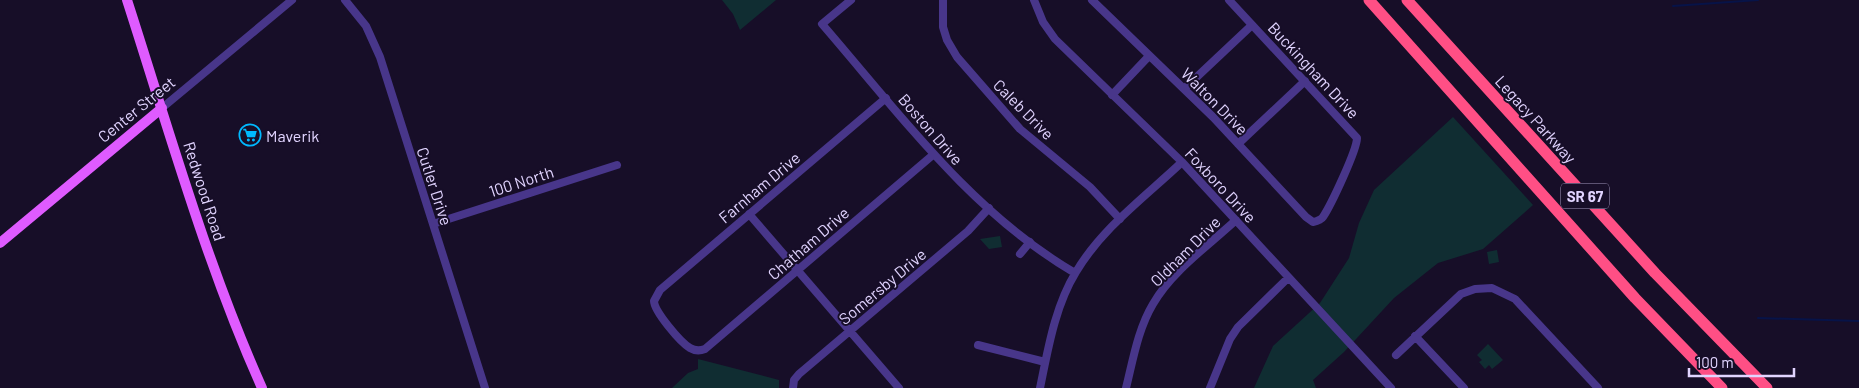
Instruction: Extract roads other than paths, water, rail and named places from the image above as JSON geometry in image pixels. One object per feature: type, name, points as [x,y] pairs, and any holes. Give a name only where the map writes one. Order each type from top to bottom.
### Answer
[{"type":"highway","name":"SR 67","points":[[1369,0],[1629,290],[1722,388]]},
{"type":"highway","name":"Legacy Parkway","points":[[1407,0],[1654,273],[1767,388]]},
{"type":"main road","name":"Redwood Road","points":[[128,0],[212,261],[262,388]]},
{"type":"main road","name":"Center Street","points":[[0,242],[162,108]]},
{"type":"street","name":"Center Street","points":[[162,108],[292,0]]},
{"type":"street","name":"Cutler Drive","points":[[345,0],[366,26],[377,49],[485,388]]},
{"type":"street","name":"Boston Drive","points":[[851,0],[822,24],[962,186],[1052,260],[1075,273]]},
{"type":"street","name":"Caleb Drive","points":[[943,0],[943,27],[947,40],[957,57],[1020,129],[1090,187],[1120,219]]},
{"type":"street","name":"Foxboro Drive","points":[[1034,0],[1040,16],[1051,34],[1182,162],[1391,388]]},
{"type":"street","name":"Walton Drive","points":[[1092,0],[1184,89],[1306,217],[1316,222]]},
{"type":"street","name":"Buckingham Drive","points":[[1229,0],[1357,138],[1323,216],[1316,222]]},
{"type":"street","points":[[1184,89],[1252,25]]},
{"type":"street","points":[[1112,95],[1149,56]]},
{"type":"street","points":[[1238,144],[1305,81]]},
{"type":"street","name":"Farnham Drive","points":[[698,351],[687,346],[658,312],[654,300],[660,290],[886,98]]},
{"type":"street","name":"Chatham Drive","points":[[698,351],[708,347],[934,154]]},
{"type":"street","points":[[1040,388],[1059,309],[1075,273],[1096,244],[1120,219],[1182,162]]},
{"type":"street","name":"100 North","points":[[433,224],[617,165]]},
{"type":"street","name":"Somersby Drive","points":[[793,386],[799,374],[968,231],[989,208]]},
{"type":"street","points":[[749,214],[899,388]]},
{"type":"street","name":"Oldham Drive","points":[[1126,388],[1141,331],[1157,297],[1171,281],[1236,220]]},
{"type":"street","points":[[1020,254],[1030,242]]},
{"type":"street","points":[[1210,388],[1230,339],[1238,327],[1288,278]]},
{"type":"street","points":[[1396,355],[1461,294],[1481,288],[1498,290],[1518,303],[1598,388]]},
{"type":"street","points":[[1415,336],[1462,387]]},
{"type":"street","points":[[978,345],[1045,362]]},
{"type":"waterway","points":[[1673,6],[1758,0]]},
{"type":"waterway","points":[[1758,318],[1859,321]]},
{"type":"place","name":"Maverik","points":[[250,135]]}]
